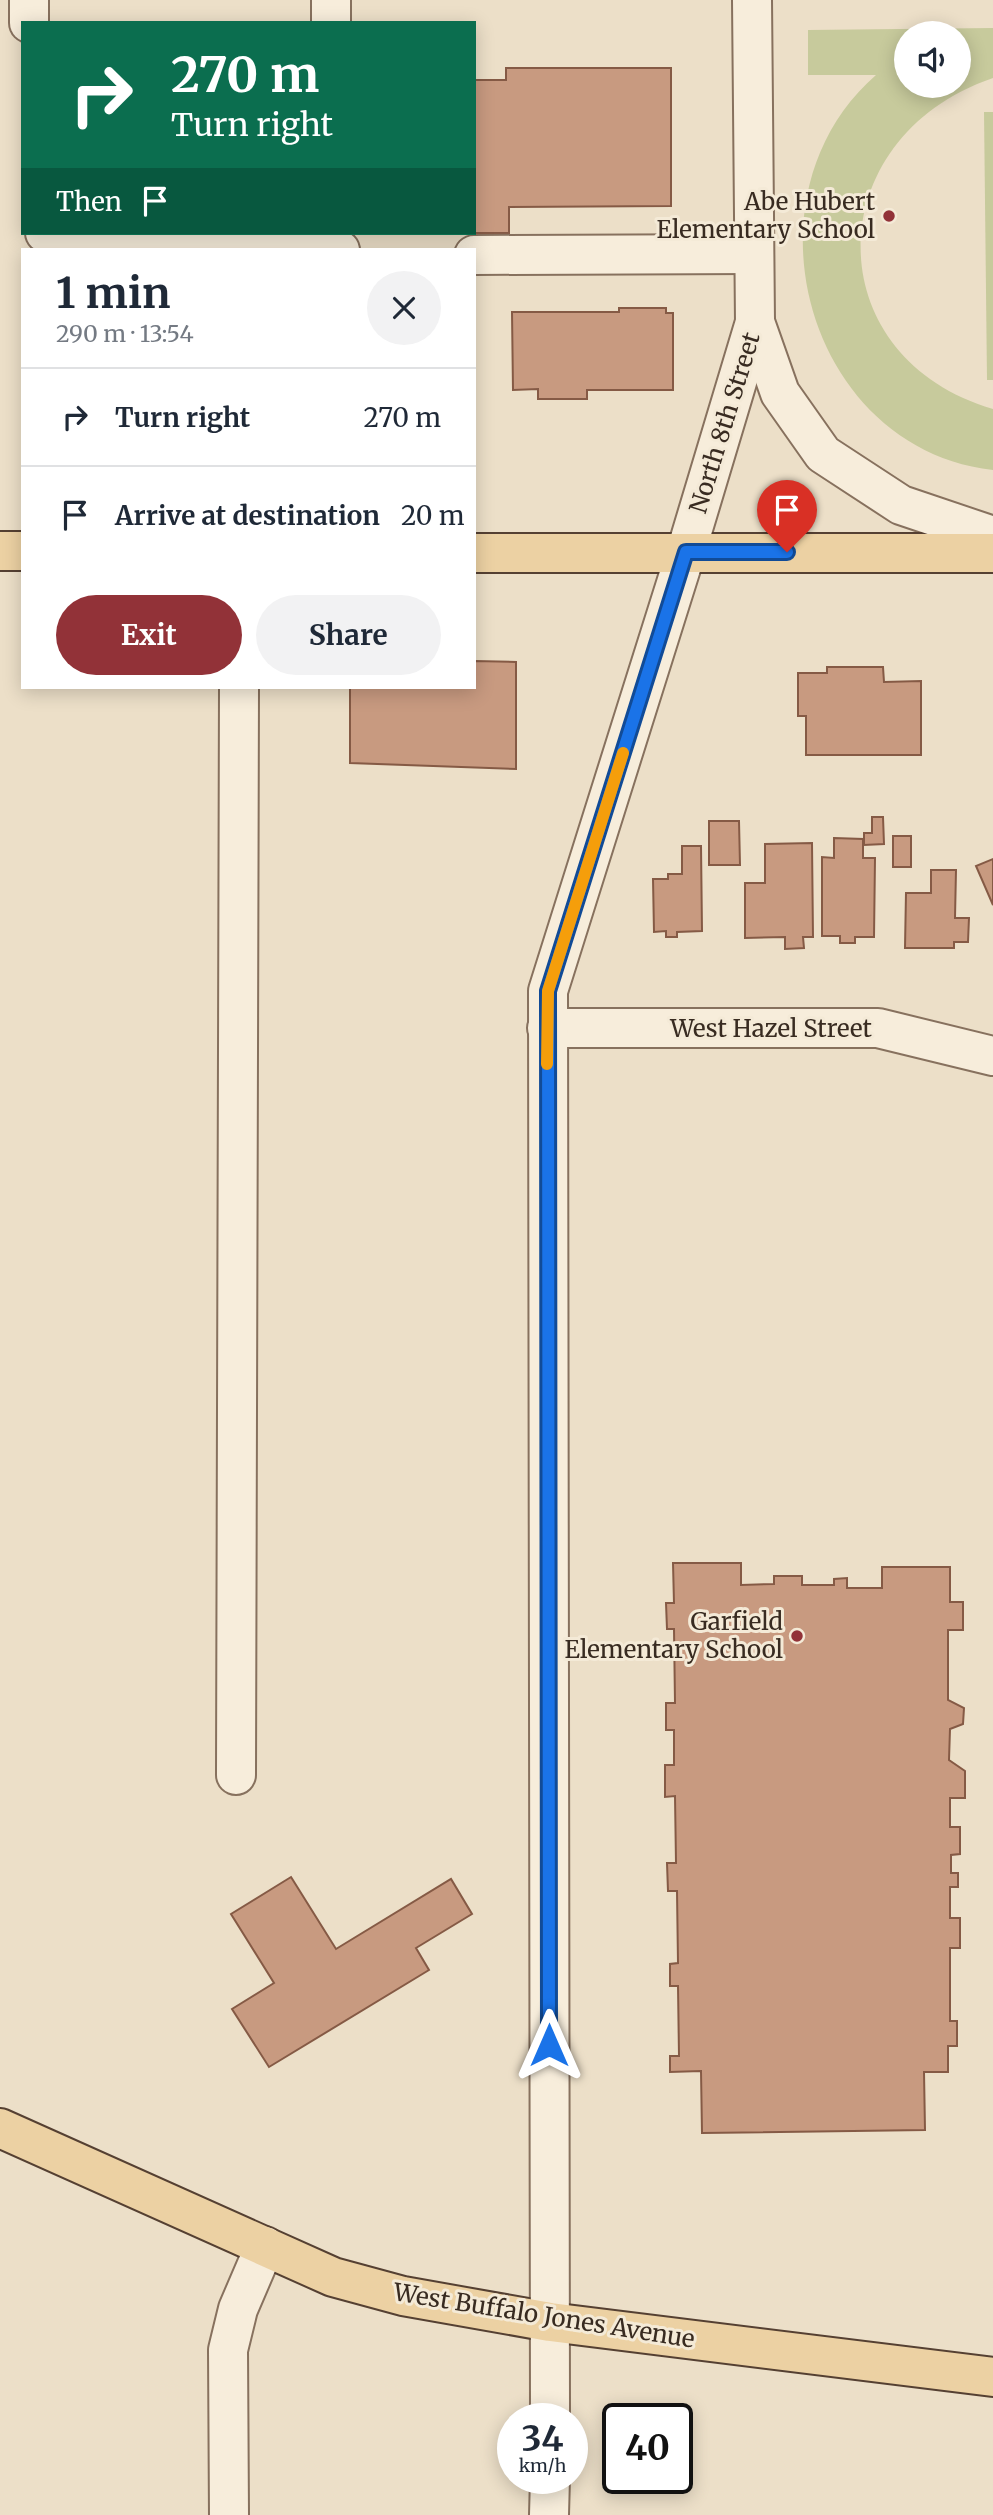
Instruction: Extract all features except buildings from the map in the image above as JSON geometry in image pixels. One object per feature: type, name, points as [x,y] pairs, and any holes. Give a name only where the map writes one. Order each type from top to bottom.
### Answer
[{"type":"main road","points":[[0,551],[21,551]]},
{"type":"main road","points":[[476,553],[993,553]]},
{"type":"main road","name":"West Buffalo Jones Avenue","points":[[0,2128],[333,2277],[403,2296],[550,2322],[993,2376]]},
{"type":"street","points":[[29,0],[29,21]]},
{"type":"street","points":[[331,0],[331,21]]},
{"type":"street","name":"North 8th Street","points":[[550,2403],[548,991],[755,322],[752,0]]},
{"type":"street","points":[[50,235],[66,242],[304,242],[335,246]]},
{"type":"street","points":[[476,255],[754,254]]},
{"type":"street","points":[[755,322],[780,393],[823,454],[901,505],[993,536]]},
{"type":"street","points":[[236,1775],[239,689]]},
{"type":"street","name":"West Hazel Street","points":[[547,1028],[878,1028],[993,1056]]},
{"type":"street","points":[[229,2515],[228,2350],[238,2309],[265,2246]]},
{"type":"street","points":[[549,2515],[550,2494]]},
{"type":"green space","points":[[971,28],[993,28],[993,78],[971,89]]},
{"type":"green space","points":[[894,29],[894,98],[954,98],[936,107],[894,147],[869,195],[861,246],[868,297],[893,343],[934,382],[993,409],[993,470],[929,452],[877,416],[838,368],[813,310],[803,248],[809,185],[833,126],[876,75],[808,75],[808,30]]},
{"type":"green space","points":[[984,112],[993,112],[993,380],[987,380]]},
{"type":"slow traffic","points":[[547,1064],[548,991],[623,753]]},
{"type":"place","name":"Abe Hubert Elementary School","points":[[889,216]]},
{"type":"place","name":"Garfield Elementary School","points":[[797,1636]]},
{"type":"route","points":[[549,2045],[548,991],[686,552],[787,552]]}]
